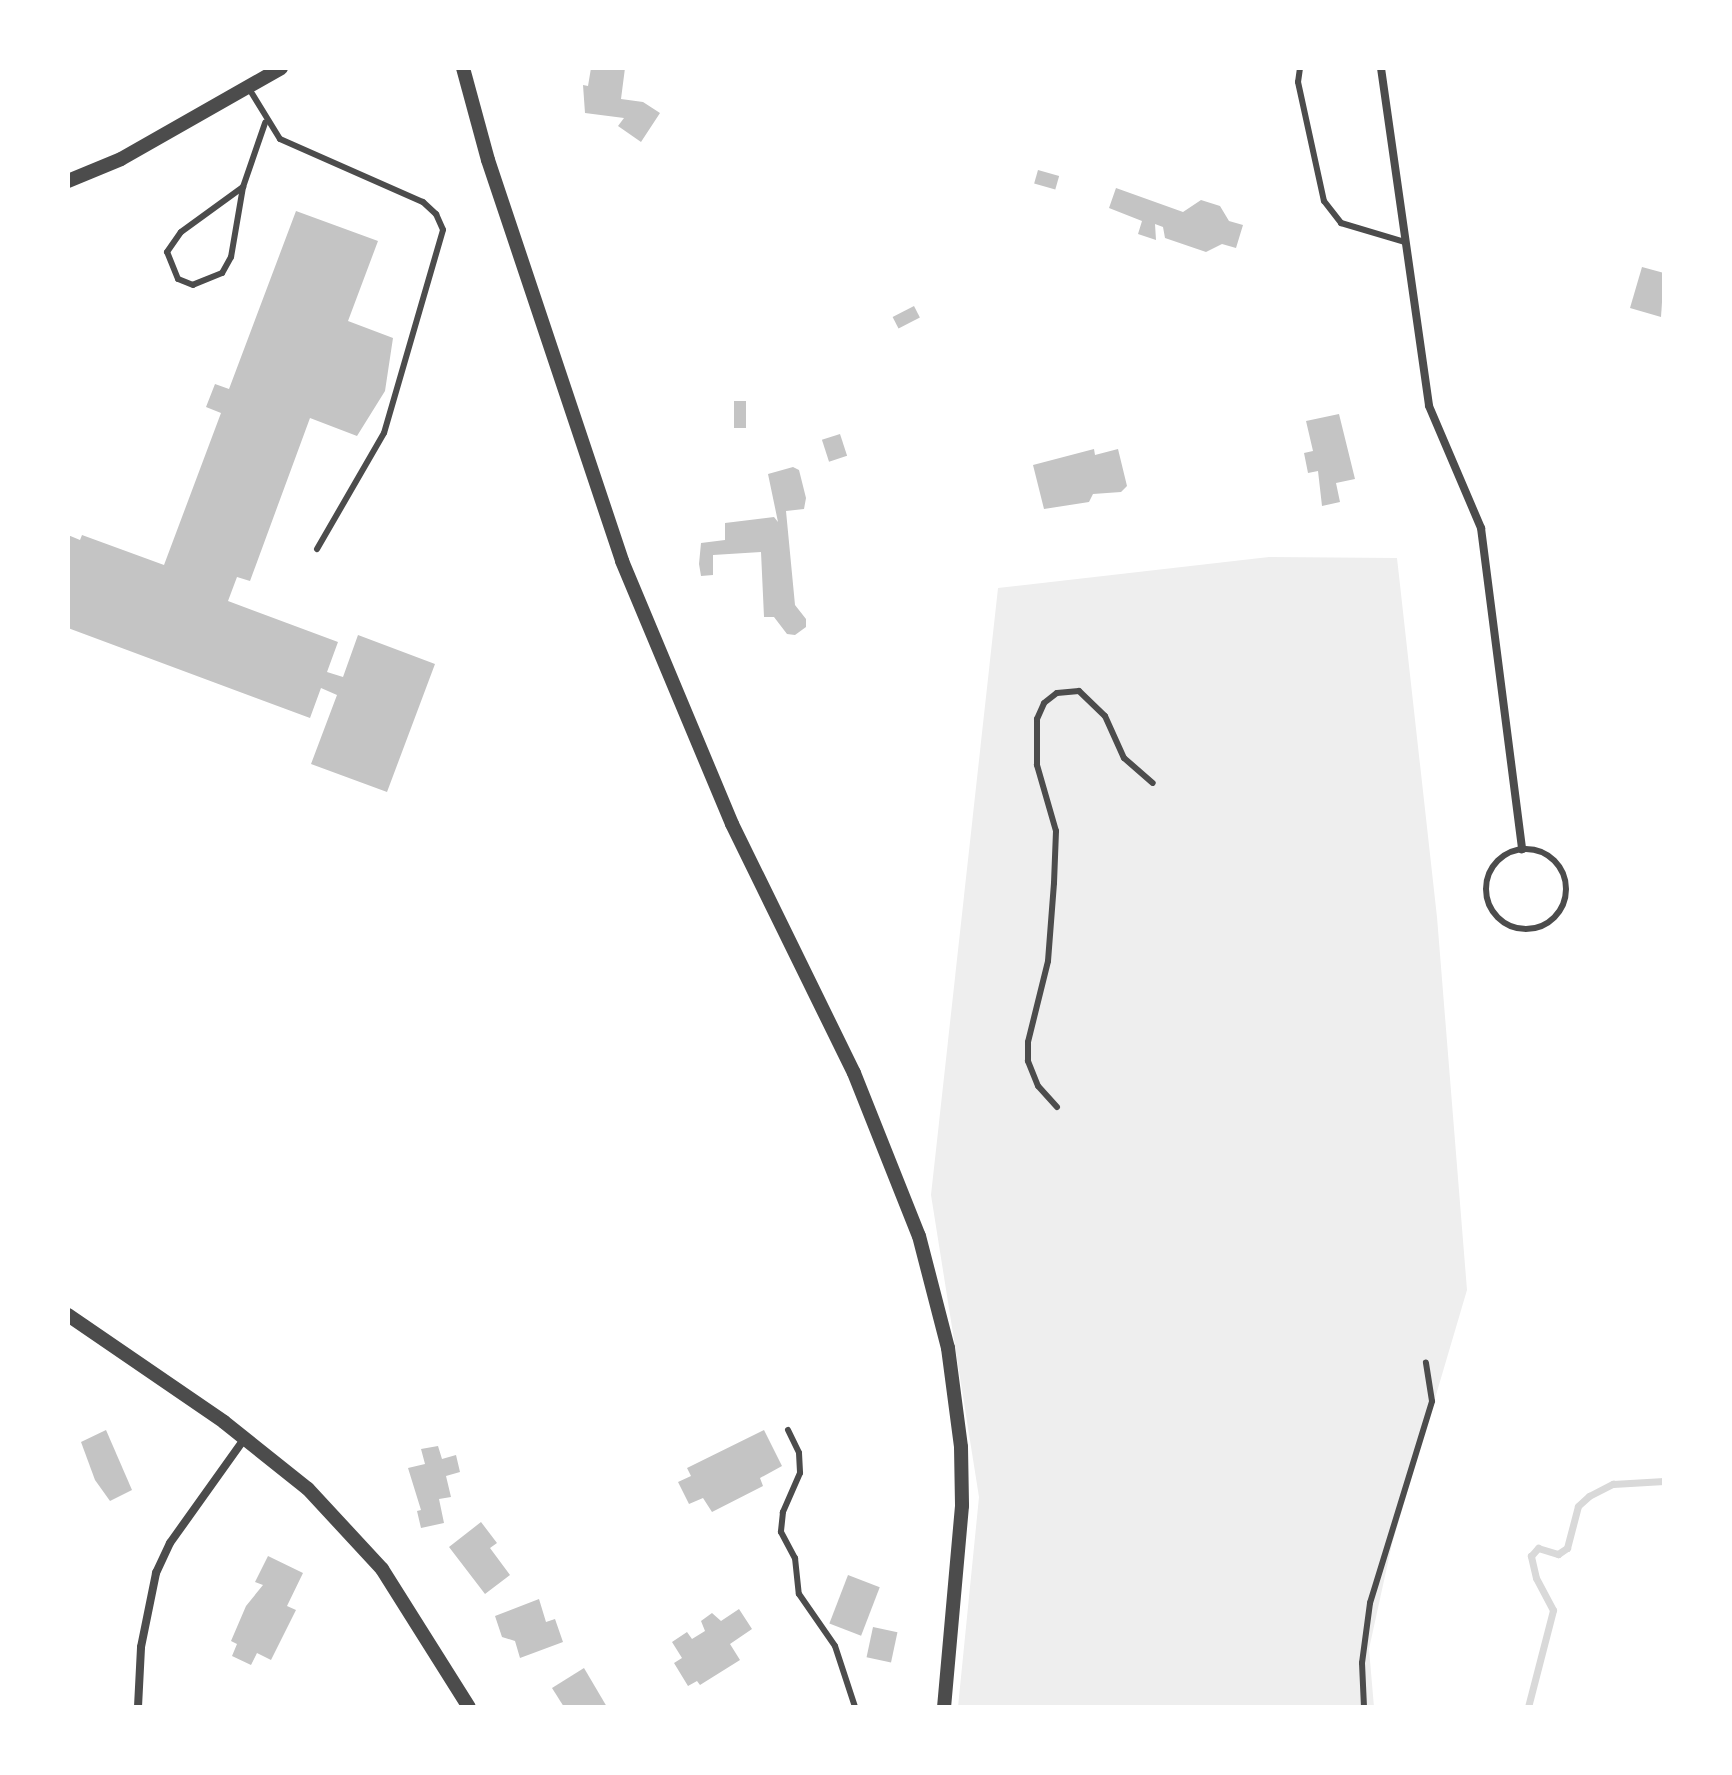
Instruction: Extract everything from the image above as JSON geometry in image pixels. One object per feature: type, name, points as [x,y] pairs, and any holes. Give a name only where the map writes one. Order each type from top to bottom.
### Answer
[{"type":"street","points":[[68,181],[121,159],[247,84],[281,68]]},
{"type":"street","points":[[463,68],[488,160],[615,541],[732,824],[859,1086],[922,1249],[948,1348],[961,1447],[962,1506],[944,1707]]},
{"type":"street","points":[[1381,68],[1429,406],[1481,528],[1522,849]]},
{"type":"street","points":[[68,1315],[245,1438],[308,1489],[373,1558],[469,1707]]},
{"type":"street","points":[[138,1707],[141,1647],[156,1573],[170,1543],[245,1438]]},
{"type":"lane","points":[[1300,68],[1298,82],[1324,201],[1341,223],[1405,242]]},
{"type":"lane","points":[[247,84],[265,123],[280,139],[423,202],[436,214],[443,230],[384,433],[317,549]]},
{"type":"lane","points":[[243,187],[174,242],[167,252],[178,279],[193,285],[222,273],[231,257],[243,187],[265,123]]},
{"type":"lane","points":[[1057,1107],[1038,1086],[1028,1061],[1028,1042],[1048,961],[1054,883],[1056,831],[1037,765],[1037,719],[1044,703],[1057,693],[1079,691],[1105,716],[1124,758],[1153,783]]},
{"type":"lane","points":[[1522,849],[1535,850],[1558,863],[1567,887],[1565,900],[1551,921],[1526,929],[1501,921],[1487,898],[1490,871],[1509,852],[1522,849]]},
{"type":"lane","points":[[1364,1707],[1362,1663],[1370,1603],[1432,1401],[1426,1362]]},
{"type":"lane","points":[[788,1430],[799,1453],[800,1473],[783,1512],[781,1532],[795,1558],[799,1594],[835,1646],[855,1707]]},
{"type":"shaded area","points":[[1269,557],[1397,558],[1437,917],[1467,1290],[1392,1544],[1369,1649],[1374,1707],[958,1707],[979,1497],[931,1195],[998,588]]},
{"type":"building","points":[[591,68],[625,68],[621,99],[643,102],[660,113],[641,142],[618,126],[624,118],[585,113],[583,85],[588,86]]},
{"type":"building","points":[[1038,170],[1059,176],[1055,190],[1034,183]]},
{"type":"building","points":[[1116,188],[1183,212],[1201,200],[1220,206],[1229,221],[1243,225],[1236,248],[1222,244],[1206,252],[1165,238],[1163,227],[1155,224],[1156,240],[1138,234],[1142,221],[1109,208]]},
{"type":"building","points":[[296,211],[378,241],[348,321],[393,338],[385,391],[357,436],[310,418],[250,581],[237,577],[228,601],[338,642],[327,672],[343,677],[358,635],[435,664],[387,792],[311,764],[337,695],[321,688],[310,718],[68,628],[68,535],[80,540],[82,535],[164,565],[221,413],[206,407],[215,384],[229,389]]},
{"type":"building","points":[[1642,267],[1664,273],[1661,317],[1630,308]]},
{"type":"building","points":[[914,306],[920,318],[899,328],[893,317]]},
{"type":"building","points":[[734,401],[746,401],[746,428],[734,428]]},
{"type":"building","points":[[1339,414],[1355,479],[1336,483],[1340,502],[1322,506],[1318,471],[1308,473],[1304,453],[1313,451],[1306,421]]},
{"type":"building","points":[[840,434],[847,456],[829,462],[822,440]]},
{"type":"building","points":[[1094,449],[1095,455],[1118,449],[1127,486],[1121,492],[1093,494],[1089,502],[1044,509],[1033,465]]},
{"type":"building","points":[[793,467],[799,470],[806,498],[804,509],[786,511],[795,605],[806,619],[806,627],[795,635],[787,634],[774,617],[764,617],[761,552],[713,555],[713,575],[701,576],[699,564],[701,543],[725,540],[725,523],[774,517],[778,522],[768,474]]},
{"type":"building","points":[[106,1430],[132,1490],[110,1501],[95,1480],[81,1442]]},
{"type":"building","points":[[764,1430],[782,1466],[760,1478],[763,1486],[712,1512],[703,1498],[689,1504],[678,1482],[691,1476],[687,1468]]},
{"type":"building","points":[[438,1446],[442,1459],[456,1455],[460,1472],[446,1476],[451,1497],[439,1499],[444,1523],[421,1528],[417,1511],[421,1510],[408,1468],[425,1464],[421,1449]]},
{"type":"building","points":[[481,1522],[497,1543],[490,1548],[510,1575],[485,1594],[449,1547]]},
{"type":"building","points":[[268,1556],[303,1573],[287,1606],[296,1610],[271,1660],[257,1653],[251,1665],[232,1656],[237,1644],[231,1641],[246,1606],[263,1585],[255,1582]]},
{"type":"building","points":[[848,1575],[880,1587],[861,1636],[829,1624]]},
{"type":"building","points":[[539,1599],[546,1622],[555,1619],[563,1642],[520,1658],[515,1641],[502,1637],[495,1616]]},
{"type":"building","points":[[739,1609],[752,1629],[730,1644],[740,1660],[700,1685],[697,1681],[688,1686],[674,1663],[682,1658],[672,1642],[687,1632],[692,1639],[705,1631],[701,1621],[712,1613],[721,1621]]},
{"type":"building","points":[[873,1627],[897,1632],[891,1663],[867,1657]]},
{"type":"building","points":[[584,1668],[607,1707],[564,1707],[552,1688]]},
{"type":"waterway","points":[[1528,1707],[1553,1610],[1536,1578],[1531,1556],[1538,1548],[1558,1554],[1567,1548],[1578,1506],[1589,1496],[1613,1484],[1664,1481]]}]
